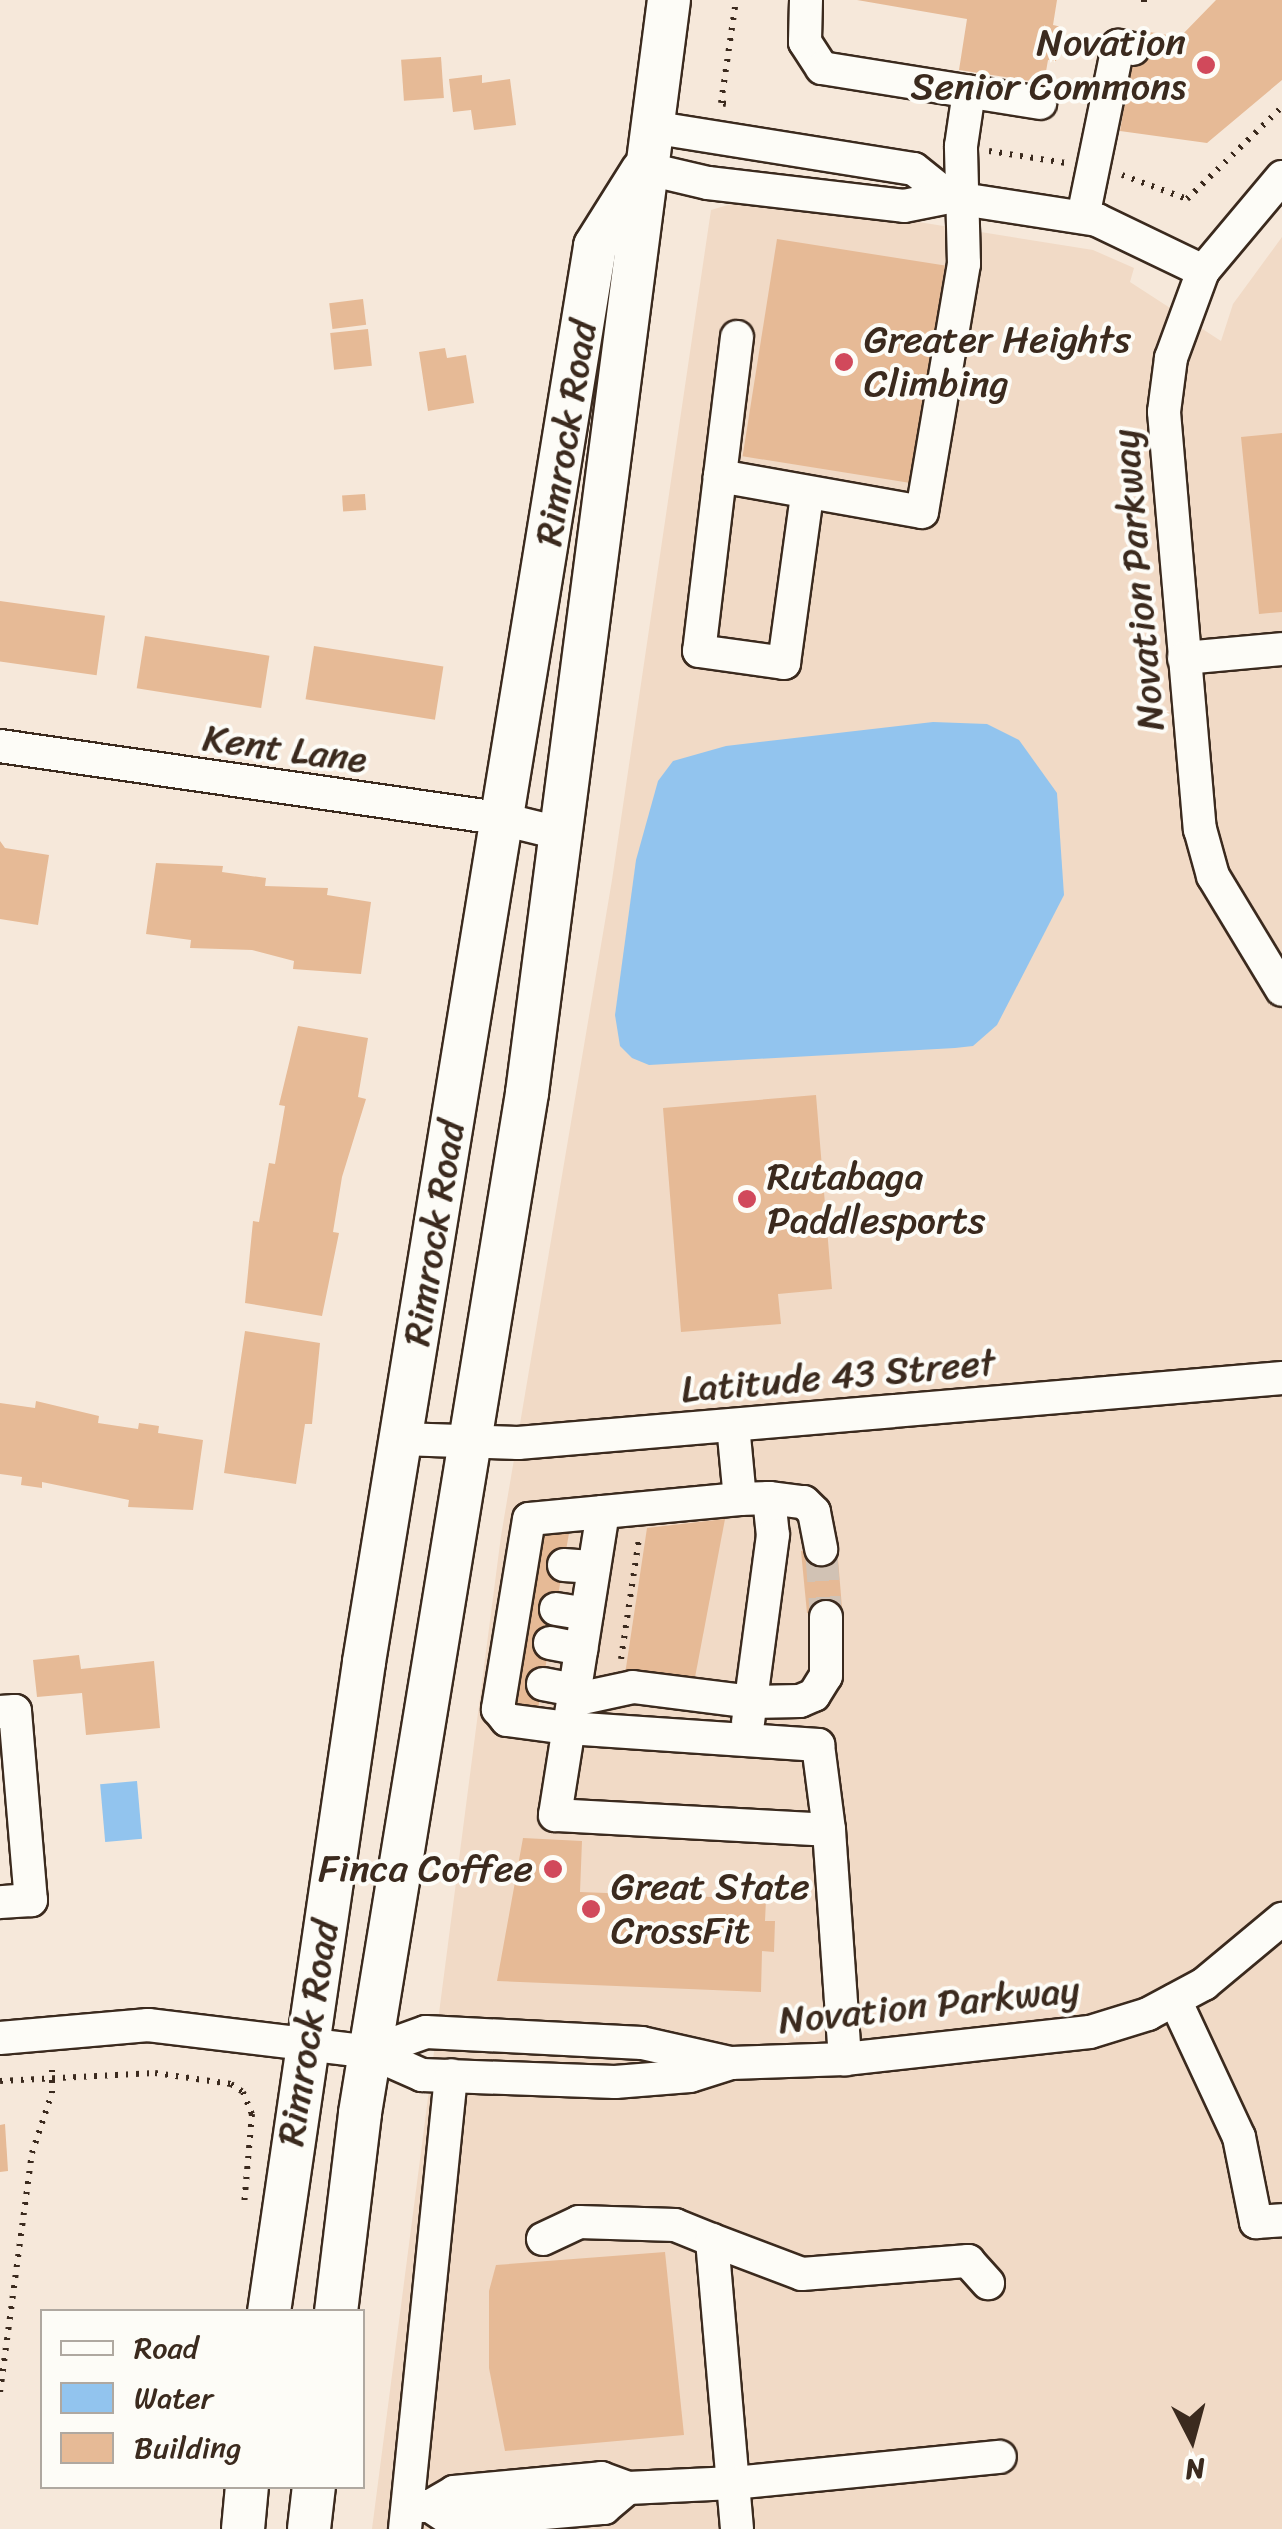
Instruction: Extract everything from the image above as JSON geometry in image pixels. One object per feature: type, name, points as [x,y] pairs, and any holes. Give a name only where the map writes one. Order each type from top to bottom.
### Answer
[{"type":"main road","name":"Rimrock Road","points":[[336,2309],[370,2052],[465,1443],[527,1093],[559,833],[641,252],[647,148],[669,0]]},
{"type":"main road","name":"Rimrock Road","points":[[269,2309],[498,818],[595,246],[647,148]]},
{"type":"main road","points":[[243,2529],[248,2489]]},
{"type":"main road","points":[[309,2529],[314,2489]]},
{"type":"street","points":[[806,0],[805,42],[822,68],[1040,103]]},
{"type":"street","points":[[1082,218],[1118,46],[1133,49]]},
{"type":"street","points":[[720,476],[808,496],[922,512],[964,264],[955,198],[969,92]]},
{"type":"street","points":[[647,148],[708,183],[904,206],[955,198],[1082,218],[1203,271]]},
{"type":"street","points":[[647,148],[914,169],[955,198]]},
{"type":"street","name":"Novation Parkway","points":[[1282,177],[1203,271],[1171,358],[1164,412],[1200,829],[1213,876],[1282,990]]},
{"type":"street","points":[[737,337],[698,651],[784,663],[808,496]]},
{"type":"street","points":[[1184,658],[1282,649]]},
{"type":"street","name":"Kent Lane","points":[[0,746],[498,818],[559,833]]},
{"type":"street","name":"Latitude 43 Street","points":[[401,1439],[465,1443],[733,1425],[1282,1378]]},
{"type":"street","points":[[733,1425],[755,1499],[774,1535],[745,1741]]},
{"type":"street","points":[[820,1549],[814,1512],[804,1502],[755,1499],[529,1519],[514,1636],[545,1693],[555,1815],[829,1830]]},
{"type":"street","points":[[545,1693],[566,1646],[579,1566],[604,1512]]},
{"type":"street","points":[[545,1693],[633,1687],[750,1702],[814,1696],[831,1660],[826,1616]]},
{"type":"street","points":[[545,1693],[745,1741],[818,1746],[829,1830],[845,2059]]},
{"type":"street","points":[[0,1712],[16,1711],[30,1900],[0,1902]]},
{"type":"street","name":"Novation Parkway","points":[[370,2052],[426,2032],[642,2043],[730,2063],[845,2059],[1090,2032],[1175,2000],[1231,1965],[1282,1919]]},
{"type":"street","points":[[1175,2000],[1239,2137],[1256,2222],[1282,2220]]},
{"type":"street","points":[[0,2038],[148,2025],[370,2052]]},
{"type":"street","name":"Novation Parkway","points":[[370,2052],[422,2075],[615,2082],[690,2076],[730,2063]]},
{"type":"street","points":[[451,2075],[414,2514],[452,2521],[604,2508],[628,2488],[1000,2457]]},
{"type":"street","points":[[543,2239],[578,2222],[674,2226],[802,2274],[968,2260],[988,2283]]},
{"type":"street","points":[[712,2240],[737,2529]]},
{"type":"path","points":[[618,1675],[644,1508]]},
{"type":"path","points":[[0,2082],[155,2072],[218,2080],[243,2092],[252,2131],[241,2228]]},
{"type":"path","points":[[0,2392],[32,2153],[52,2078]]},
{"type":"shaded area","points":[[738,202],[813,205],[1093,250],[1134,268],[1130,282],[1221,341],[1233,304],[1282,237],[1282,2529],[372,2529],[501,1536],[612,880],[711,210]]},
{"type":"water","points":[[933,722],[987,724],[1019,740],[1057,793],[1064,895],[997,1025],[973,1046],[955,1048],[649,1065],[632,1058],[620,1046],[615,1015],[636,860],[658,781],[673,761],[726,746]]},
{"type":"water","points":[[137,1781],[142,1839],[105,1842],[100,1784]]},
{"type":"building","points":[[857,0],[1057,0],[1053,25],[1062,27],[1056,61],[1048,60],[1044,83],[959,70],[967,19]]},
{"type":"building","name":"Novation Senior Commons","points":[[1216,0],[1282,0],[1282,80],[1207,143],[1120,131],[1137,30],[1180,37]]},
{"type":"building","points":[[441,57],[444,98],[404,101],[401,60]]},
{"type":"building","points":[[482,75],[482,83],[510,79],[516,125],[474,130],[471,110],[453,112],[449,79]]},
{"type":"building","name":"Greater Heights Climbing","points":[[777,239],[945,266],[910,483],[743,456]]},
{"type":"building","points":[[363,299],[366,325],[332,329],[329,303]]},
{"type":"building","points":[[368,329],[372,366],[334,370],[330,333]]},
{"type":"building","points":[[445,348],[447,358],[466,355],[474,403],[428,411],[419,352]]},
{"type":"building","points":[[1282,433],[1282,612],[1259,614],[1241,437]]},
{"type":"building","points":[[365,494],[366,510],[343,512],[342,496]]},
{"type":"building","points":[[0,601],[105,616],[97,675],[0,662]]},
{"type":"building","points":[[145,636],[269,656],[261,708],[137,688]]},
{"type":"building","points":[[314,646],[443,666],[435,720],[306,699]]},
{"type":"building","points":[[0,841],[5,848],[49,855],[38,925],[0,919]]},
{"type":"building","points":[[156,863],[223,866],[222,872],[266,878],[265,886],[328,888],[327,895],[371,902],[361,974],[293,969],[294,961],[252,950],[190,948],[191,940],[146,934]]},
{"type":"building","points":[[298,1026],[368,1038],[358,1097],[366,1099],[342,1177],[333,1232],[339,1233],[322,1316],[245,1303],[253,1221],[259,1222],[269,1163],[275,1164],[285,1106],[279,1105]]},
{"type":"building","name":"Rutabaga Paddlesports","points":[[816,1095],[832,1289],[778,1294],[781,1324],[681,1332],[663,1108]]},
{"type":"building","points":[[245,1331],[320,1343],[312,1424],[305,1424],[296,1484],[224,1473]]},
{"type":"building","points":[[36,1401],[99,1416],[98,1423],[138,1429],[139,1423],[159,1426],[158,1433],[203,1440],[193,1510],[128,1507],[129,1500],[42,1482],[42,1488],[21,1485],[22,1477],[0,1474],[0,1403],[35,1408]]},
{"type":"building","points":[[536,1516],[571,1522],[537,1713],[502,1707]]},
{"type":"building","points":[[725,1519],[693,1688],[624,1681],[647,1528]]},
{"type":"building","points":[[837,1547],[843,1620],[807,1613],[801,1551]]},
{"type":"building","points":[[79,1655],[81,1669],[154,1661],[160,1728],[86,1735],[82,1693],[37,1697],[33,1660]]},
{"type":"building","points":[[523,1838],[582,1841],[580,1892],[766,1899],[765,1921],[775,1921],[774,1952],[762,1951],[761,1992],[497,1981]]},
{"type":"building","points":[[5,2124],[8,2171],[0,2172],[0,2125]]},
{"type":"building","points":[[665,2252],[684,2435],[505,2451],[489,2368],[489,2291],[496,2265]]},
{"type":"tunnel","points":[[821,1549],[826,1617]]},
{"type":"place","name":"Novation Senior Commons","points":[[1206,65]]},
{"type":"place","name":"Greater Heights Climbing","points":[[844,362]]},
{"type":"place","name":"Rutabaga Paddlesports","points":[[747,1199]]},
{"type":"place","name":"Finca Coffee","points":[[553,1869]]},
{"type":"place","name":"Great State CrossFit","points":[[591,1909]]}]
